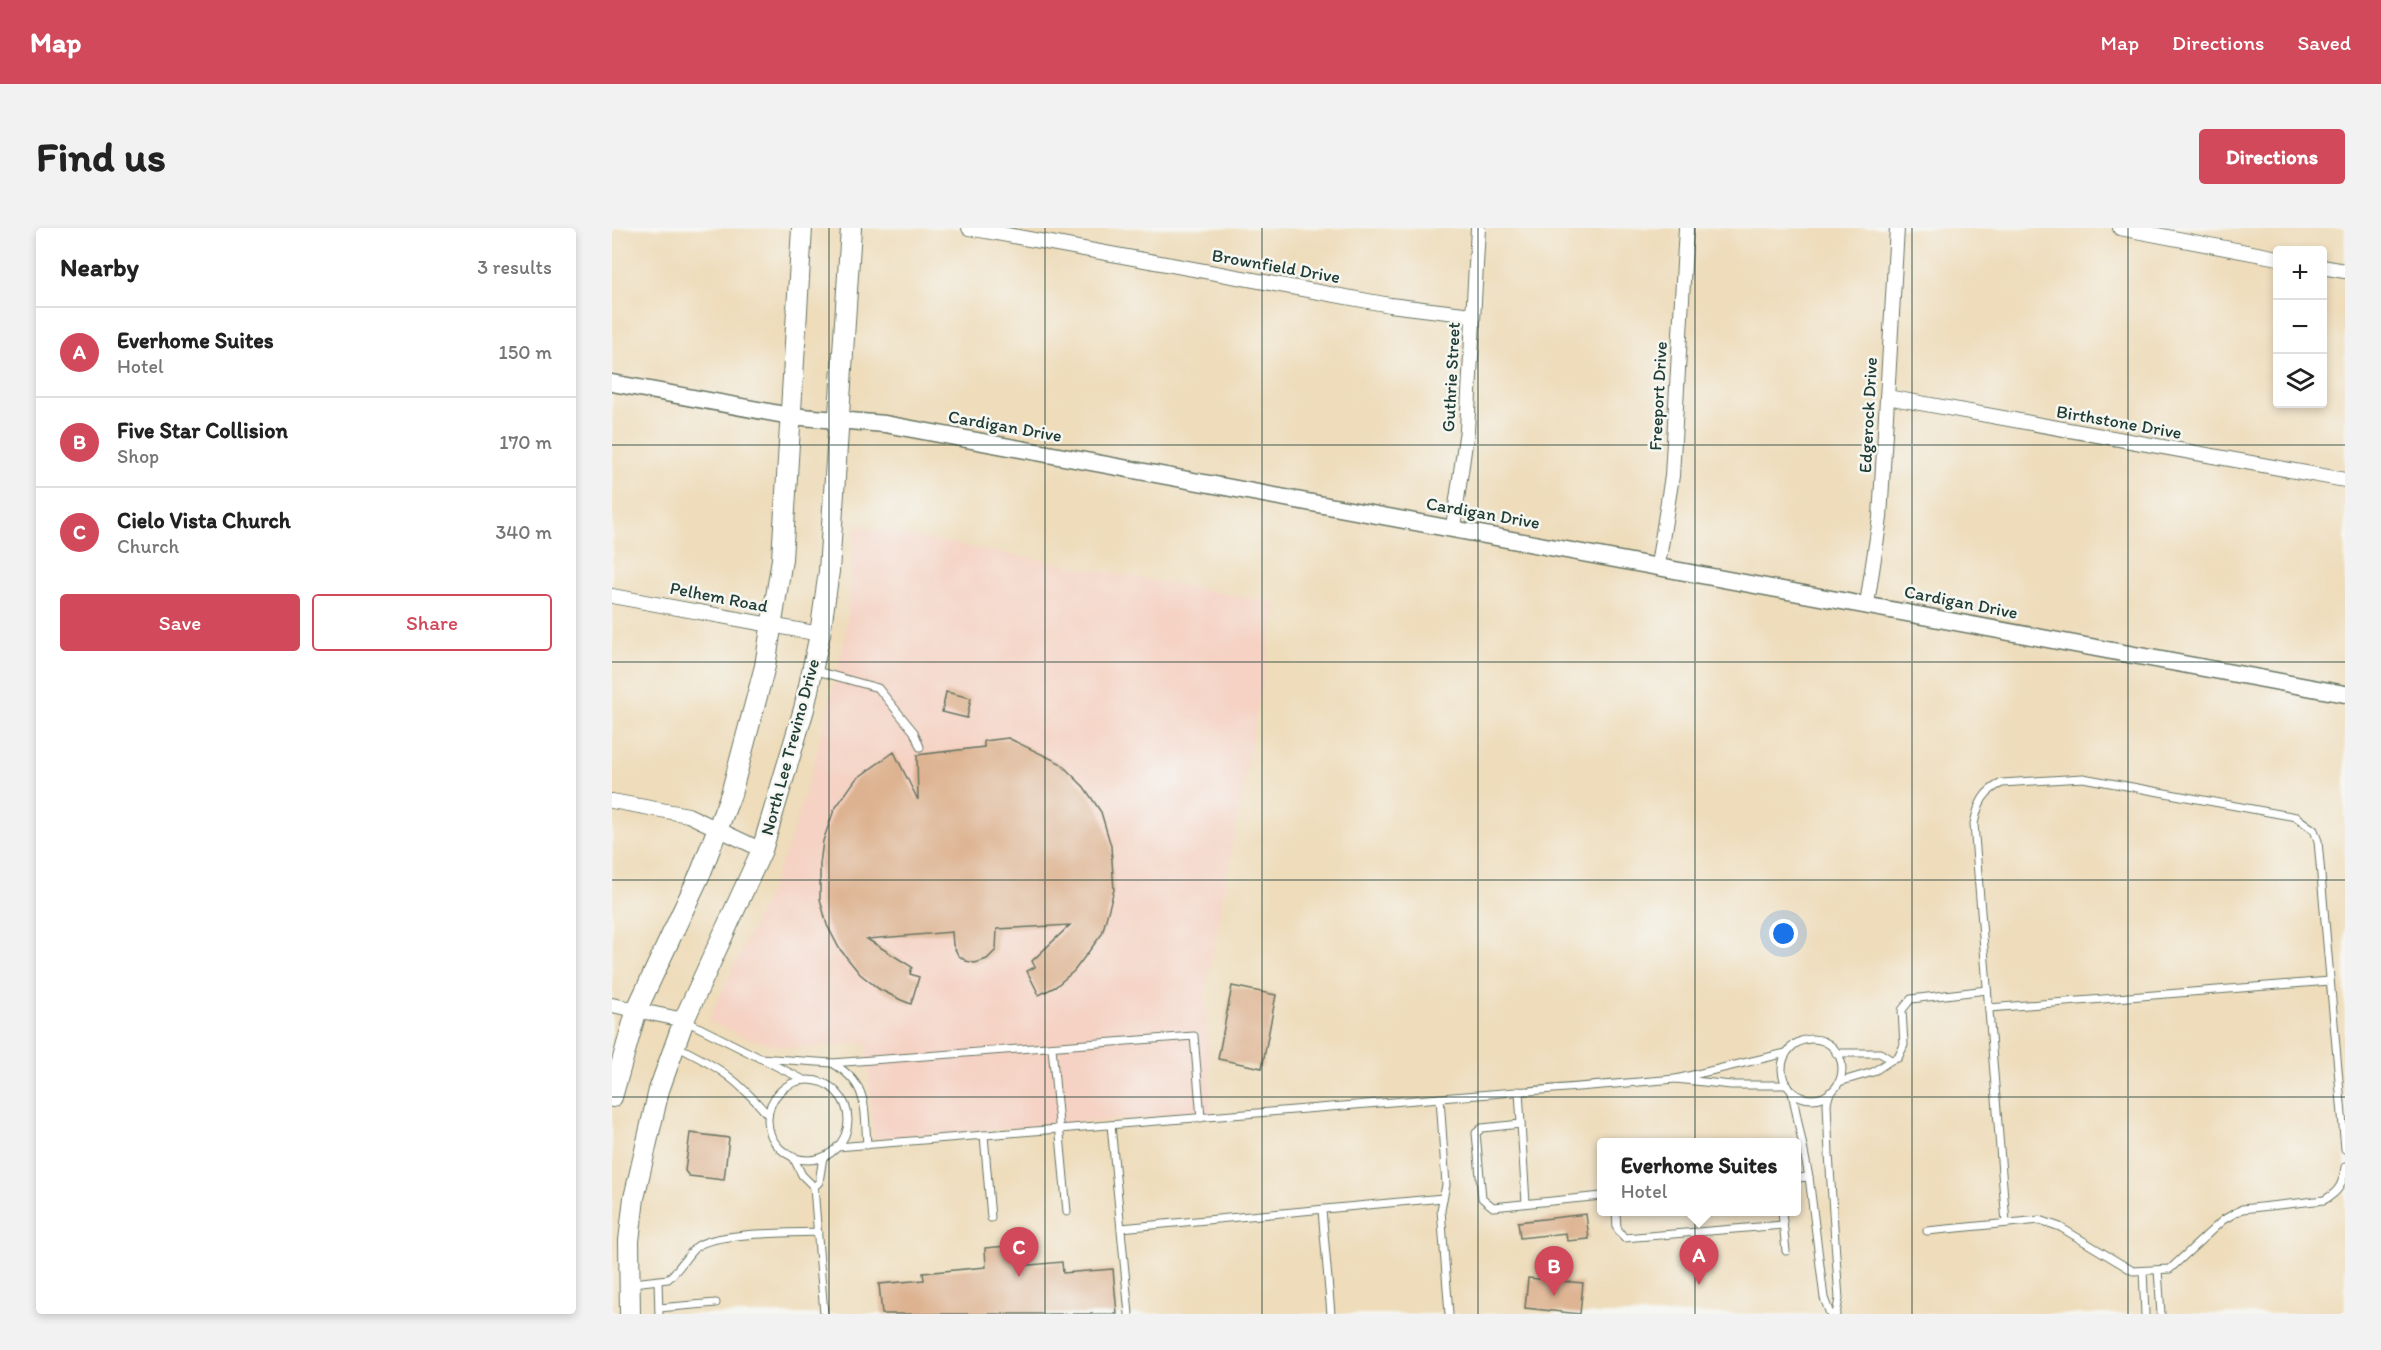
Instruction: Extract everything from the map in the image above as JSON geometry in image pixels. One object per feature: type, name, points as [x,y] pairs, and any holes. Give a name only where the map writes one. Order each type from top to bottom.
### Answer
[{"type":"main road","points":[[612,1096],[637,1009],[718,831],[746,745],[772,626],[782,559],[802,228]]},
{"type":"main road","name":"North Lee Trevino Drive","points":[[630,1314],[629,1241],[634,1198],[644,1147],[674,1045],[762,850],[784,782],[820,634],[829,571],[851,228]]},
{"type":"street","name":"Brownfield Drive","points":[[969,228],[1390,305],[1472,315]]},
{"type":"street","name":"Guthrie Street","points":[[1453,527],[1467,430],[1478,228]]},
{"type":"street","name":"Freeport Drive","points":[[1658,565],[1672,476],[1686,228]]},
{"type":"street","name":"Edgerock Drive","points":[[1867,604],[1880,518],[1897,228]]},
{"type":"street","points":[[2120,228],[2273,257]]},
{"type":"street","points":[[2327,268],[2345,271]]},
{"type":"street","name":"Cardigan Drive","points":[[612,383],[790,416],[885,424],[1453,527],[2345,694]]},
{"type":"street","name":"Birthstone Drive","points":[[1887,397],[2345,480]]},
{"type":"street","name":"Pelhem Road","points":[[612,596],[820,634]]},
{"type":"street","points":[[612,801],[688,814],[718,831],[762,850]]},
{"type":"street","points":[[612,1005],[684,1020]]},
{"type":"lane","points":[[812,670],[878,688],[914,732],[920,747]]},
{"type":"lane","points":[[2006,1223],[1974,824],[1977,809],[1990,788],[2002,783],[2067,777],[2083,778],[2296,817],[2314,830],[2318,841],[2345,1149]]},
{"type":"lane","points":[[1989,1008],[2330,981]]},
{"type":"lane","points":[[1786,1053],[1782,1071],[1786,1085],[1792,1092],[1814,1099],[1830,1092],[1839,1082],[1873,1072],[1898,1058],[1904,1045],[1902,1010],[1911,999],[1987,990]]},
{"type":"lane","points":[[684,1020],[804,1080]]},
{"type":"lane","points":[[759,1058],[832,1063],[1194,1036],[1201,1118]]},
{"type":"lane","points":[[837,1147],[1676,1079],[1786,1053],[1801,1041],[1810,1040],[1820,1041],[1836,1053],[1841,1062],[1839,1082]]},
{"type":"lane","points":[[674,1045],[724,1070],[741,1084],[768,1115]]},
{"type":"lane","points":[[1052,1047],[1066,1212]]},
{"type":"lane","points":[[1836,1053],[1880,1053],[1891,1060]]},
{"type":"lane","points":[[832,1063],[859,1084],[863,1094],[867,1145]]},
{"type":"lane","points":[[1676,1079],[1731,1085],[1786,1085]]},
{"type":"lane","points":[[793,1157],[806,1160],[823,1157],[837,1147],[846,1133],[849,1120],[846,1107],[840,1095],[830,1086],[818,1081],[804,1080],[791,1084],[780,1091],[772,1102],[768,1115],[773,1140],[793,1157],[802,1175],[814,1187],[824,1314]]},
{"type":"lane","points":[[1519,1091],[1526,1203]]},
{"type":"lane","points":[[1792,1092],[1809,1177],[1824,1298],[1830,1314]]},
{"type":"lane","points":[[1830,1092],[1827,1103],[1829,1154],[1839,1299],[1836,1314]]},
{"type":"lane","points":[[1440,1098],[1446,1185],[1441,1210],[1449,1314]]},
{"type":"lane","points":[[1521,1124],[1482,1128],[1476,1133],[1482,1198],[1493,1207],[1597,1196]]},
{"type":"lane","points":[[1111,1125],[1129,1314]]},
{"type":"lane","points":[[984,1135],[991,1218]]},
{"type":"lane","points":[[814,1187],[819,1182],[823,1157]]},
{"type":"lane","points":[[1927,1231],[2040,1220],[2060,1227],[2133,1271],[2170,1269],[2223,1220],[2242,1209],[2324,1200],[2335,1194],[2342,1185],[2345,1167]]},
{"type":"lane","points":[[1801,1178],[1809,1177]]},
{"type":"lane","points":[[1121,1228],[1443,1198]]},
{"type":"lane","points":[[1322,1210],[1331,1314]]},
{"type":"lane","points":[[1616,1216],[1617,1228],[1624,1238],[1784,1225]]},
{"type":"lane","points":[[1783,1216],[1786,1251]]},
{"type":"lane","points":[[630,1283],[668,1279],[697,1247],[712,1240],[765,1234],[818,1232]]},
{"type":"lane","points":[[2158,1270],[2161,1314]]},
{"type":"lane","points":[[2143,1271],[2145,1314]]},
{"type":"lane","points":[[658,1281],[659,1311],[716,1303]]},
{"type":"shaded area","points":[[856,526],[1277,603],[1205,995],[1212,1113],[873,1139],[866,1043],[812,1048],[783,1047],[745,1037],[708,1021],[770,890],[791,839],[812,772],[845,638]]},
{"type":"building","points":[[946,692],[971,698],[967,718],[942,712]]},
{"type":"building","points":[[1008,738],[1060,763],[1084,787],[1101,812],[1111,846],[1114,890],[1102,934],[1074,971],[1055,987],[1039,995],[1027,971],[1035,967],[1032,961],[1070,925],[997,929],[996,950],[987,959],[975,963],[966,961],[958,955],[953,945],[952,932],[867,939],[912,967],[910,974],[919,977],[911,1004],[879,989],[860,974],[839,948],[827,925],[820,899],[820,864],[823,841],[834,810],[856,779],[894,752],[918,800],[917,755],[984,747],[984,741]]},
{"type":"building","points":[[1232,986],[1276,995],[1262,1068],[1218,1059]]},
{"type":"building","points":[[690,1133],[729,1138],[724,1180],[689,1176],[685,1171]]},
{"type":"building","points":[[1586,1214],[1589,1239],[1567,1241],[1566,1233],[1520,1238],[1518,1222]]},
{"type":"building","points":[[1018,1245],[1020,1266],[1062,1262],[1063,1273],[1113,1269],[1117,1314],[882,1314],[879,1284],[924,1280],[923,1273],[986,1267],[985,1248]]},
{"type":"building","points":[[1528,1278],[1583,1283],[1580,1314],[1525,1308]]},
{"type":"place","name":"Cielo Vista Church","points":[[1019,1277]]},
{"type":"place","name":"Everhome Suites","points":[[1699,1285]]},
{"type":"place","name":"Five Star Collision","points":[[1554,1296]]}]
